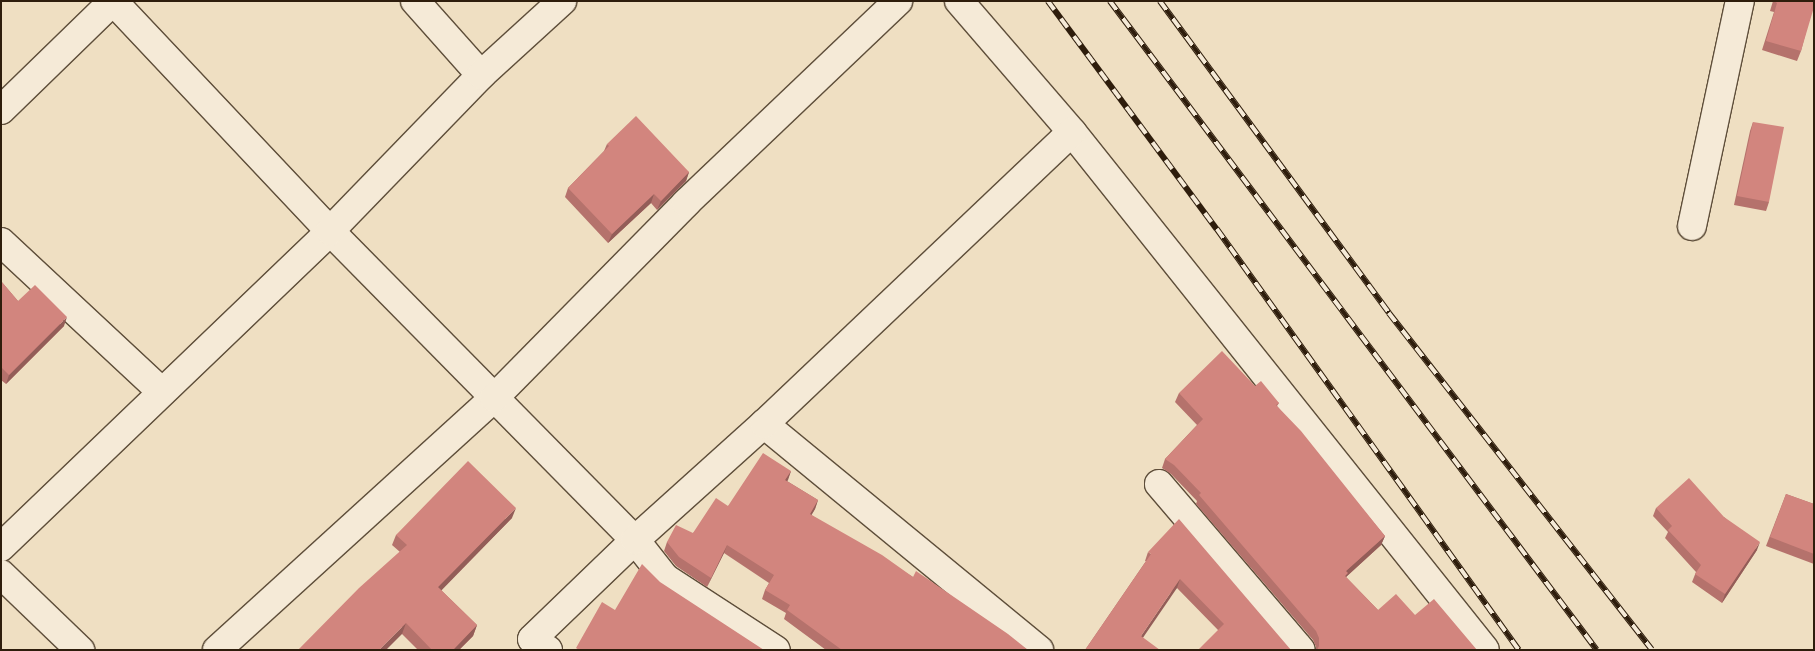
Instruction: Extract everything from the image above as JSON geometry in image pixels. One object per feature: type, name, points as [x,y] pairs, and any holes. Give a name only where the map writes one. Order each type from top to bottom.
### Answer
[{"type":"street","points":[[1,110],[113,1],[330,231],[635,540],[666,578],[776,650]]},
{"type":"street","points":[[415,1],[481,74]]},
{"type":"street","points":[[1,547],[330,231],[481,74],[562,1]]},
{"type":"street","points":[[217,650],[494,398],[686,203],[898,1]]},
{"type":"street","points":[[959,1],[1072,132],[1485,650]]},
{"type":"street","points":[[1692,226],[1740,1]]},
{"type":"street","points":[[534,646],[635,540],[764,424],[1072,132]]},
{"type":"street","points":[[1,242],[162,392]]},
{"type":"street","points":[[764,424],[1039,650]]},
{"type":"street","points":[[1159,484],[1301,650]]},
{"type":"street","points":[[1,574],[80,650]]},
{"type":"building","points":[[1774,1],[1814,1],[1814,7],[1801,51],[1766,41],[1777,3]]},
{"type":"building","points":[[636,116],[689,172],[661,201],[654,194],[612,234],[568,188],[609,146],[607,144]]},
{"type":"building","points":[[1753,122],[1784,127],[1769,202],[1737,196]]},
{"type":"building","points":[[1,281],[18,301],[35,285],[67,317],[9,375],[1,367]]},
{"type":"building","points":[[1222,351],[1255,386],[1261,381],[1279,403],[1276,405],[1301,431],[1385,536],[1346,571],[1348,573],[1345,576],[1378,610],[1396,594],[1415,615],[1434,599],[1477,650],[1317,650],[1319,638],[1316,631],[1199,495],[1201,493],[1174,465],[1165,459],[1203,419],[1179,393]]},
{"type":"building","points":[[763,453],[791,471],[785,480],[818,500],[810,514],[882,555],[913,577],[916,571],[1008,634],[1028,650],[842,650],[787,610],[790,605],[765,590],[774,575],[727,545],[711,578],[679,557],[667,542],[676,525],[693,533],[716,498],[728,506]]},
{"type":"building","points":[[468,461],[516,508],[438,587],[477,625],[453,650],[432,650],[406,623],[379,650],[298,650],[359,588],[407,545],[396,535]]},
{"type":"building","points":[[1689,478],[1724,517],[1760,542],[1725,594],[1695,574],[1701,565],[1668,530],[1672,526],[1656,508]]},
{"type":"building","points":[[1786,494],[1814,504],[1814,554],[1770,537]]},
{"type":"building","points":[[1179,519],[1291,650],[1198,650],[1224,624],[1180,579],[1141,636],[1160,650],[1085,650],[1151,554],[1148,552]]},
{"type":"building","points":[[642,564],[660,582],[764,650],[579,650],[576,648],[602,602],[615,610]]},
{"type":"railway","points":[[1048,1],[1217,229],[1519,650]]},
{"type":"railway","points":[[1110,1],[1597,650]]},
{"type":"railway","points":[[1160,1],[1389,313],[1652,650]]}]
